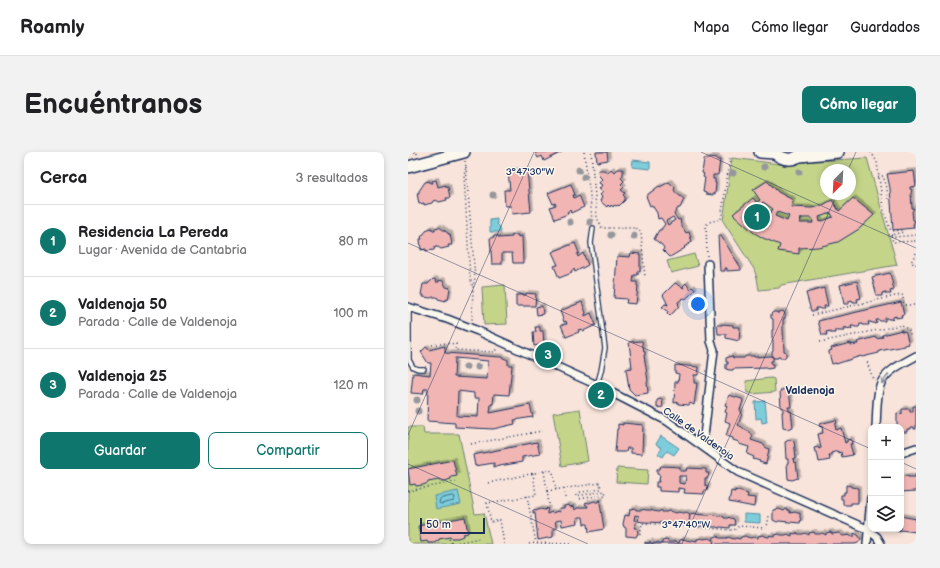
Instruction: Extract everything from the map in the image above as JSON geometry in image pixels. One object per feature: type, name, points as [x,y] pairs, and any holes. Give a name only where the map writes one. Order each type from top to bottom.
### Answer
[{"type":"main road","points":[[760,152],[774,152],[780,157],[787,159],[794,159],[802,154],[838,152]]},
{"type":"main road","points":[[408,167],[464,155]]},
{"type":"street","points":[[699,444],[704,436],[714,350],[711,341],[708,264]]},
{"type":"street","name":"Calle de Valdenoja","points":[[408,307],[447,319],[469,328],[597,385],[667,421],[738,472],[867,529]]},
{"type":"street","points":[[876,424],[877,402],[881,383],[892,370],[916,356]]},
{"type":"street","points":[[904,452],[916,448]]},
{"type":"street","points":[[867,544],[868,521]]},
{"type":"street","points":[[867,529],[877,537],[881,544]]},
{"type":"lane","points":[[593,228],[591,243],[605,348],[602,371],[597,385]]},
{"type":"lane","points":[[408,307],[410,360],[413,367],[424,369]]},
{"type":"path","points":[[584,152],[593,228]]},
{"type":"path","points":[[591,152],[597,218],[600,227],[636,228],[639,230],[641,233],[645,278]]},
{"type":"path","points":[[871,152],[877,162],[883,208],[890,229],[893,231],[902,230],[902,232],[891,235]]},
{"type":"path","points":[[464,155],[475,278],[473,287],[473,318],[469,328]]},
{"type":"path","points":[[708,264],[706,225],[709,222],[721,219],[730,158]]},
{"type":"path","points":[[466,167],[464,176],[470,278],[473,287]]},
{"type":"path","points":[[878,177],[883,176],[887,188],[888,199]]},
{"type":"path","points":[[891,235],[895,237],[916,235]]},
{"type":"path","points":[[891,235],[893,242],[916,241]]},
{"type":"path","points":[[916,253],[911,262],[915,265],[916,264]]},
{"type":"path","points":[[812,315],[904,295]]},
{"type":"path","points":[[903,298],[904,305],[916,305]]},
{"type":"path","points":[[820,342],[902,325],[910,330],[910,335]]},
{"type":"path","points":[[432,345],[446,343],[456,344],[455,350],[495,352],[499,341]]},
{"type":"path","points":[[867,362],[871,374]]},
{"type":"path","points":[[471,444],[542,431]]},
{"type":"path","points":[[488,483],[550,470],[553,472],[556,490]]},
{"type":"path","points":[[544,471],[549,504]]},
{"type":"path","points":[[504,544],[500,520],[491,522],[487,503],[536,495],[533,473]]},
{"type":"path","points":[[408,491],[459,481]]},
{"type":"path","points":[[547,491],[600,483],[601,490],[575,493],[576,496],[605,491],[606,495],[578,499]]},
{"type":"path","points":[[564,489],[565,498]]},
{"type":"path","points":[[527,496],[536,543]]},
{"type":"path","points":[[640,534],[642,523],[732,530],[739,526],[765,528],[767,527],[769,516]]},
{"type":"path","points":[[449,539],[451,544],[480,538]]},
{"type":"path","points":[[528,544],[572,544]]},
{"type":"green space","points":[[732,158],[787,166],[802,162],[867,158],[897,265],[781,285],[779,288],[759,290],[754,269],[723,221]]},
{"type":"green space","points":[[694,254],[698,266],[671,273],[667,261]]},
{"type":"green space","points":[[505,285],[507,324],[484,325],[482,287]]},
{"type":"green space","points":[[771,378],[774,379],[775,392],[747,393],[746,381]]},
{"type":"green space","points":[[580,409],[588,461],[562,466],[553,413]]},
{"type":"green space","points":[[408,427],[423,427],[424,434],[459,434],[475,514],[484,513],[491,544],[408,544]]},
{"type":"green space","points":[[617,468],[648,470],[647,484],[616,482]]},
{"type":"water","points":[[633,160],[650,162],[650,169],[632,167]]},
{"type":"water","points":[[497,219],[497,224],[500,227],[501,232],[490,232],[490,220]]},
{"type":"water","points":[[765,401],[767,422],[762,423],[761,418],[756,419],[755,402]]},
{"type":"water","points":[[661,436],[679,448],[674,455],[667,451],[663,457],[658,454],[662,448],[656,444]]},
{"type":"water","points":[[458,491],[461,504],[436,509],[434,496]]},
{"type":"water","points":[[744,514],[760,515],[760,523],[744,522]]},
{"type":"building","points":[[535,152],[562,152],[544,161],[542,156],[538,158]]},
{"type":"building","points":[[596,152],[607,152],[608,160],[597,162]]},
{"type":"building","points":[[710,157],[720,160],[718,175],[713,175],[713,179],[715,179],[716,183],[715,194],[713,193],[713,195],[703,192],[705,178],[703,177],[704,174],[702,173],[704,159],[710,159]]},
{"type":"building","points":[[611,169],[614,172],[617,169],[623,169],[623,175],[621,178],[624,181],[621,184],[624,187],[621,190],[625,193],[623,195],[625,200],[619,206],[614,205],[613,207],[611,205],[610,207],[608,205],[607,207],[600,201],[602,197],[600,195],[603,192],[599,189],[602,185],[599,183],[602,179],[599,176],[598,170],[604,170],[608,173]]},
{"type":"building","points":[[527,170],[531,212],[512,214],[511,206],[505,206],[504,190],[510,190],[508,171]]},
{"type":"building","points":[[914,171],[916,186],[910,187],[910,189],[912,190],[912,208],[914,208],[912,212],[913,220],[915,221],[913,224],[914,228],[893,230],[890,188],[887,174]]},
{"type":"building","points":[[436,180],[438,187],[446,185],[446,187],[448,187],[450,198],[446,198],[447,200],[439,202],[436,200],[432,203],[424,205],[424,203],[419,204],[417,193],[419,193],[425,182],[430,181],[430,183],[433,183],[432,181]]},
{"type":"building","points":[[767,181],[778,192],[793,200],[791,207],[812,208],[821,206],[832,200],[839,211],[851,200],[855,200],[874,215],[859,229],[838,242],[818,247],[799,248],[799,254],[778,251],[780,245],[753,232],[733,214],[753,198],[757,203],[760,200],[753,190]],"holes":[[[763,202],[773,209],[770,214],[760,206]],[[777,212],[789,216],[787,221],[775,216]],[[831,213],[833,217],[820,222],[819,217]],[[801,218],[812,218],[813,223],[800,223]]]},
{"type":"building","points":[[669,182],[675,188],[674,190],[676,193],[684,199],[680,208],[678,208],[674,214],[678,220],[680,219],[681,225],[686,233],[689,232],[692,242],[670,257],[663,250],[664,248],[662,245],[654,239],[659,230],[661,230],[665,224],[661,218],[658,219],[657,213],[652,205],[650,206],[646,196],[659,186],[660,187]],"holes":[[[673,217],[675,220],[668,225],[666,221]]]},
{"type":"building","points":[[571,184],[575,195],[573,195],[574,198],[579,195],[584,207],[571,213],[570,210],[567,212],[568,214],[555,219],[550,207],[556,205],[555,203],[553,204],[548,193]]},
{"type":"building","points":[[439,227],[450,234],[452,245],[448,245],[449,247],[441,249],[435,247],[434,250],[421,250],[421,237],[428,229],[432,228],[432,230],[435,230],[435,228]]},
{"type":"building","points":[[512,235],[518,235],[518,237],[522,236],[523,263],[513,263],[512,253],[502,253],[502,264],[492,264],[490,238],[493,238],[493,236],[499,236],[499,238],[512,237]]},
{"type":"building","points":[[718,236],[721,236],[741,270],[727,271],[727,268],[725,268],[725,271],[720,271]]},
{"type":"building","points":[[575,243],[579,253],[577,254],[578,257],[583,253],[588,265],[575,272],[574,269],[571,271],[572,273],[559,278],[554,266],[558,265],[552,252]]},
{"type":"building","points":[[631,253],[640,254],[640,271],[638,271],[638,275],[634,275],[633,282],[637,282],[638,286],[636,304],[626,303],[627,299],[614,298],[617,256],[630,257]]},
{"type":"building","points":[[890,273],[894,290],[890,291],[891,294],[886,294],[885,292],[882,293],[882,296],[877,296],[872,277]]},
{"type":"building","points":[[433,279],[436,280],[436,282],[439,282],[439,280],[443,281],[446,287],[450,288],[448,300],[438,299],[437,297],[423,297],[424,295],[421,295],[423,284],[428,284]]},
{"type":"building","points":[[857,281],[861,298],[857,299],[858,302],[853,302],[852,300],[849,301],[849,304],[844,304],[840,285]]},
{"type":"building","points":[[675,283],[684,288],[683,286],[686,283],[690,289],[692,287],[695,290],[686,299],[684,298],[678,302],[679,306],[670,316],[667,313],[668,311],[662,307],[665,304],[668,305],[663,295]]},
{"type":"building","points":[[824,288],[828,306],[824,306],[825,309],[816,308],[816,311],[811,311],[806,293]]},
{"type":"building","points":[[526,293],[536,294],[535,306],[516,306],[516,295],[526,295]]},
{"type":"building","points":[[582,302],[586,313],[585,316],[591,313],[596,325],[583,331],[582,329],[578,330],[579,332],[566,337],[561,325],[567,324],[566,321],[564,322],[560,311]]},
{"type":"building","points":[[901,302],[904,314],[901,315],[902,317],[896,318],[896,316],[893,317],[892,320],[885,318],[885,321],[876,320],[877,323],[875,324],[868,322],[869,325],[860,324],[859,327],[851,326],[852,329],[847,329],[846,327],[843,328],[844,331],[835,330],[835,333],[830,333],[830,331],[826,332],[827,335],[822,335],[818,321]]},
{"type":"building","points":[[542,306],[543,314],[537,315],[536,307]]},
{"type":"building","points":[[783,311],[785,314],[785,318],[783,319],[783,330],[784,351],[786,352],[786,356],[784,358],[780,358],[780,356],[778,358],[774,358],[772,356],[773,319],[771,318],[771,314],[773,312],[779,313]]},
{"type":"building","points":[[722,324],[740,327],[739,341],[726,338],[726,334],[718,334],[717,325]]},
{"type":"building","points":[[535,327],[540,327],[540,331],[543,331],[544,345],[547,345],[547,349],[540,350],[540,345],[534,346],[533,332],[536,332]]},
{"type":"building","points":[[902,330],[902,332],[905,331],[906,333],[909,344],[905,346],[879,351],[879,353],[832,364],[829,353],[829,351],[832,350],[831,348],[851,343],[851,345],[854,344],[855,346],[855,344],[858,344],[857,342],[876,337],[877,339],[880,339],[883,337],[882,335]]},
{"type":"building","points":[[642,341],[645,352],[644,355],[648,381],[648,393],[635,395],[629,389],[626,369],[632,368],[629,342]]},
{"type":"building","points":[[445,346],[445,353],[501,357],[508,360],[508,365],[512,365],[509,395],[494,394],[490,413],[530,405],[533,417],[514,420],[515,424],[493,429],[455,427],[455,423],[427,421],[428,389],[424,389],[423,394],[411,393],[413,373],[430,375],[431,363],[428,363],[421,352],[426,347],[429,350]],"holes":[[[455,358],[488,361],[487,379],[454,377]],[[458,391],[474,393],[474,398],[479,398],[478,417],[457,416]]]},
{"type":"building","points":[[732,356],[733,358],[744,358],[746,356],[770,356],[773,357],[771,364],[773,364],[773,368],[726,369],[726,364],[728,364],[728,362],[726,362],[726,358]]},
{"type":"building","points":[[675,365],[699,367],[698,375],[694,375],[694,383],[697,383],[694,405],[690,403],[689,405],[678,404],[678,402],[674,403],[675,382],[678,382],[679,374],[675,373]]},
{"type":"building","points":[[784,389],[789,390],[791,407],[788,407],[789,411],[791,411],[793,427],[787,429],[783,428],[783,408],[781,408],[780,391]]},
{"type":"building","points":[[729,395],[742,399],[743,401],[740,410],[742,413],[738,425],[750,432],[753,436],[751,440],[763,444],[769,449],[766,464],[753,459],[754,457],[747,454],[749,447],[739,444],[739,442],[733,440],[733,438],[726,436],[730,423],[725,421],[727,406],[725,405]]},
{"type":"building","points":[[662,399],[663,407],[657,408],[657,400]]},
{"type":"building","points":[[913,406],[916,406],[916,429],[911,427],[911,429],[907,429],[907,432],[904,432],[904,424],[897,424],[897,413],[902,414],[902,409],[910,409],[910,412],[913,412]]},
{"type":"building","points":[[836,420],[836,430],[841,428],[845,443],[847,440],[851,439],[852,444],[850,444],[853,455],[842,457],[841,452],[838,453],[838,451],[829,455],[830,460],[819,462],[817,452],[815,452],[814,448],[821,448],[818,434],[823,433],[822,426],[820,427],[819,424]]},
{"type":"building","points":[[623,423],[643,425],[642,454],[631,453],[631,448],[627,448],[626,452],[615,452],[618,424],[623,425]]},
{"type":"building","points":[[789,440],[794,441],[796,458],[793,459],[794,463],[796,462],[798,478],[792,480],[788,479],[788,459],[786,459],[785,442]]},
{"type":"building","points":[[537,442],[540,454],[522,457],[522,462],[494,467],[494,463],[475,466],[473,455]]},
{"type":"building","points":[[453,460],[457,476],[451,477],[451,479],[445,481],[439,480],[416,486],[415,484],[410,485],[408,469]]},
{"type":"building","points":[[661,466],[680,467],[680,471],[686,471],[687,468],[706,469],[706,473],[709,473],[708,478],[705,478],[705,485],[708,486],[707,491],[704,491],[704,494],[684,493],[685,489],[678,488],[678,492],[659,491],[659,487],[656,487],[656,482],[659,482],[660,475],[657,474],[657,469],[660,469]],"holes":[[[679,476],[686,476],[685,484],[679,483]]]},
{"type":"building","points":[[904,477],[916,477],[916,491],[904,492]]},
{"type":"building","points":[[846,485],[858,488],[858,503],[843,505],[841,495],[844,495],[844,492],[846,492]]},
{"type":"building","points":[[735,490],[748,494],[747,497],[755,498],[754,507],[729,502],[731,491],[735,492]]},
{"type":"building","points":[[601,500],[600,503],[604,529],[589,532],[588,524],[584,524],[583,517],[577,518],[578,523],[562,526],[561,520],[555,521],[556,529],[552,529],[553,537],[538,540],[535,513],[533,513],[533,510],[545,510],[547,508],[547,514],[558,511],[560,512],[559,508],[564,508],[564,506],[569,505],[570,507],[574,506],[575,510],[577,508],[588,507],[585,504],[586,502],[598,502]]},
{"type":"building","points":[[635,508],[636,510],[644,509],[659,512],[661,510],[662,512],[686,512],[690,514],[689,524],[685,525],[678,523],[677,525],[676,523],[643,522],[638,521],[639,516],[635,515],[634,520],[636,524],[634,528],[637,528],[638,533],[636,537],[626,536],[626,528],[623,524],[625,515],[629,516],[630,509]]},
{"type":"building","points":[[779,509],[784,511],[786,509],[790,511],[790,513],[800,513],[800,523],[777,522],[773,520],[773,510]]},
{"type":"building","points":[[695,513],[701,515],[720,515],[724,518],[729,517],[734,519],[735,525],[730,525],[730,528],[694,526],[689,524],[690,514]]},
{"type":"building","points":[[465,517],[468,533],[463,534],[463,536],[458,538],[450,537],[439,539],[434,543],[428,543],[427,541],[421,542],[418,526]]},
{"type":"building","points":[[904,517],[916,519],[916,532],[904,530]]},
{"type":"building","points":[[797,532],[798,534],[805,533],[809,535],[809,533],[814,532],[815,534],[822,533],[826,535],[826,533],[831,532],[832,534],[839,533],[843,536],[849,535],[854,537],[854,533],[861,539],[855,544],[713,544],[714,537],[718,536],[719,538],[728,537],[740,539],[741,537],[745,536],[758,538],[758,536],[763,535],[769,537],[770,535],[775,537],[775,535],[779,534],[787,534],[792,536],[792,533],[796,534]]},
{"type":"building","points":[[709,538],[714,540],[713,544],[662,544],[662,541],[667,540],[668,542],[675,541],[679,543],[680,540],[684,539],[697,541],[697,539]]},
{"type":"building","points":[[650,541],[651,543],[658,542],[662,544],[645,544],[645,542],[649,543]]},
{"type":"place","name":"Residencia La Pereda","points":[[757,217]]},
{"type":"place","name":"Valdenoja 25","points":[[548,355]]},
{"type":"place","name":"Valdenoja 50","points":[[601,395]]},
{"type":"district","name":"Valdenoja","points":[[810,390]]}]
